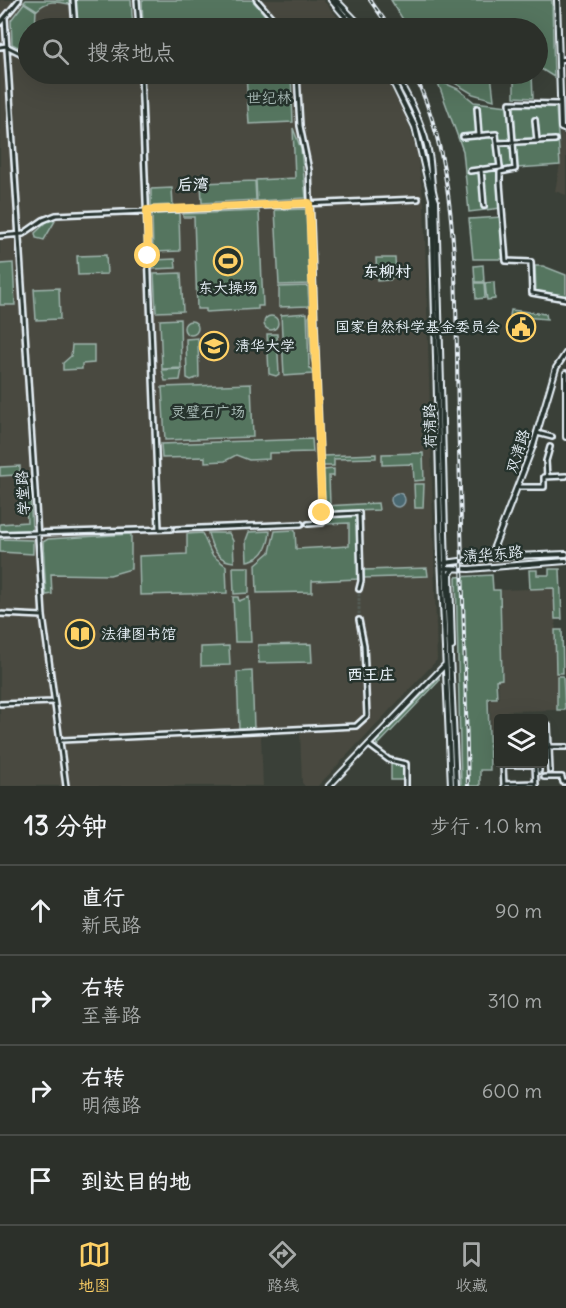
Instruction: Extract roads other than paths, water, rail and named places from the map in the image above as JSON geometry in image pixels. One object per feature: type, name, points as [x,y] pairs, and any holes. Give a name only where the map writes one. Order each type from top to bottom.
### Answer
[{"type":"main road","points":[[331,0],[346,18]]},
{"type":"main road","points":[[336,0],[353,18]]},
{"type":"main road","points":[[557,0],[561,128],[566,130]]},
{"type":"main road","name":"荷清路","points":[[394,84],[415,127],[432,199],[445,666],[453,786]]},
{"type":"main road","name":"荷清路","points":[[401,84],[410,99],[429,153],[436,201],[453,786]]},
{"type":"main road","name":"双清路","points":[[490,557],[519,487],[556,368],[566,353]]},
{"type":"main road","points":[[566,373],[566,437]]},
{"type":"main road","name":"清华东路","points":[[566,554],[490,557],[475,561],[446,561],[442,565],[446,569],[454,569],[566,561]]},
{"type":"main road","points":[[329,786],[450,660],[450,574],[454,569]]},
{"type":"street","points":[[0,23],[19,0]]},
{"type":"street","points":[[73,0],[74,18]]},
{"type":"street","points":[[137,0],[138,18]]},
{"type":"street","points":[[256,0],[272,18]]},
{"type":"street","name":"学堂路","points":[[5,18],[43,616],[53,702],[62,740],[66,786]]},
{"type":"street","points":[[0,46],[6,46],[18,52]]},
{"type":"street","points":[[559,60],[566,59]]},
{"type":"street","points":[[141,84],[159,529]]},
{"type":"street","points":[[298,84],[300,126],[309,170],[322,515],[322,523],[308,524]]},
{"type":"street","points":[[560,104],[510,103],[518,169],[501,172],[506,261],[531,262],[532,293],[566,299]]},
{"type":"street","points":[[477,108],[479,136]]},
{"type":"street","points":[[535,120],[537,141]]},
{"type":"street","points":[[463,137],[496,134],[500,168],[470,171]]},
{"type":"street","points":[[497,143],[555,140]]},
{"type":"street","points":[[481,170],[484,206]]},
{"type":"street","points":[[0,236],[28,232],[43,220],[56,215],[418,200]]},
{"type":"street","points":[[537,433],[552,437]]},
{"type":"street","points":[[547,477],[546,461],[550,447]]},
{"type":"street","points":[[519,487],[544,487],[544,477],[566,476]]},
{"type":"street","points":[[322,515],[359,513],[361,581],[359,589]]},
{"type":"street","points":[[177,529],[301,524]]},
{"type":"street","points":[[0,534],[171,529]]},
{"type":"street","points":[[0,614],[43,616]]},
{"type":"street","points":[[62,740],[356,726],[367,716],[364,645],[359,620]]},
{"type":"street","points":[[0,704],[53,702]]},
{"type":"street","points":[[548,725],[550,771]]},
{"type":"street","points":[[369,745],[389,760],[406,764],[406,786]]},
{"type":"street","points":[[549,747],[566,747]]},
{"type":"street","points":[[503,765],[535,765],[536,784],[504,785],[503,765]]},
{"type":"street","points":[[544,777],[562,777],[563,782],[566,782]]},
{"type":"water","points":[[398,493],[403,495],[405,500],[403,505],[398,507],[393,505],[391,500],[393,495]]},
{"type":"tunnel","points":[[359,589],[359,620]]},
{"type":"railway","points":[[370,0],[383,18]]},
{"type":"railway","points":[[418,84],[430,112],[441,152],[453,240],[468,786]]},
{"type":"place","name":"东大操场","points":[[228,261]]},
{"type":"place","name":"国家自然科学基金委员会","points":[[521,327]]},
{"type":"place","name":"清华大学","points":[[214,346]]},
{"type":"place","name":"法律图书馆","points":[[80,634]]},
{"type":"district","name":"后湾","points":[[193,184]]},
{"type":"district","name":"东柳村","points":[[387,271]]},
{"type":"district","name":"西王庄","points":[[371,674]]},
{"type":"park label","name":"世纪林","points":[[269,98]]},
{"type":"park label","name":"灵璧石广场","points":[[208,412]]}]
